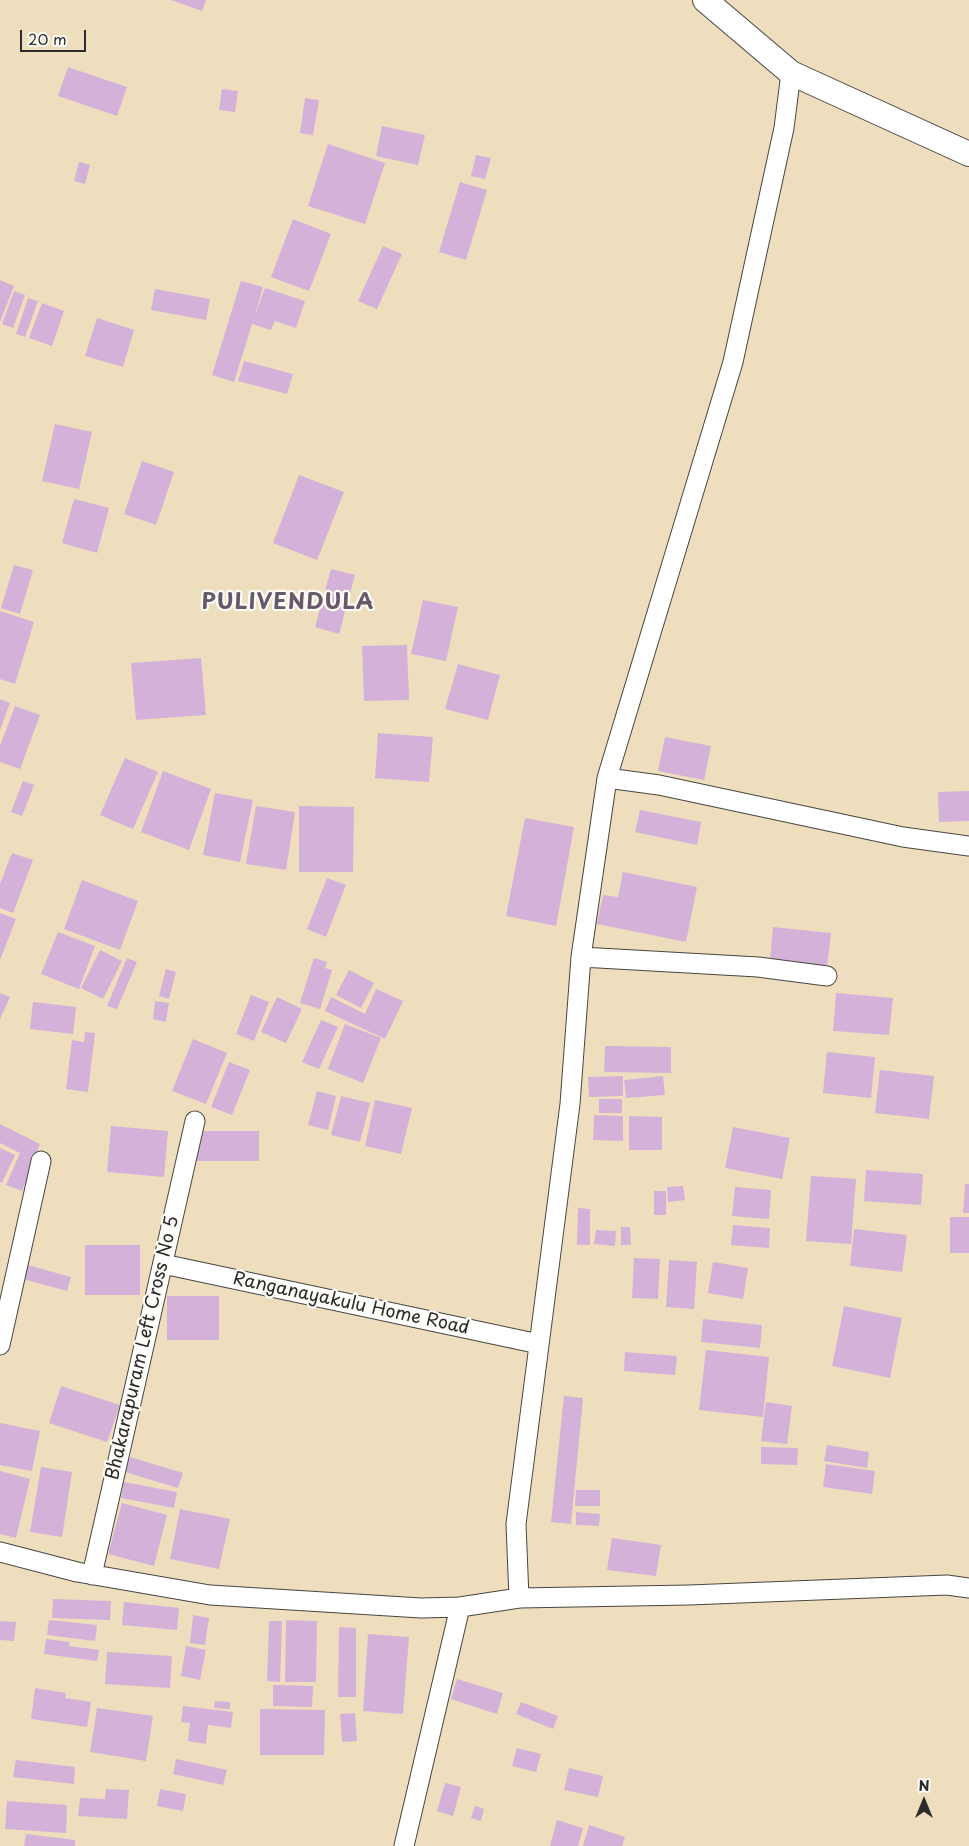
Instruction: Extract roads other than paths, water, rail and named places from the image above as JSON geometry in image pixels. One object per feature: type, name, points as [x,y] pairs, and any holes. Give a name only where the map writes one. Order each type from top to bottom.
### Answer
[{"type":"street","points":[[705,0],[791,73],[969,154]]},
{"type":"street","points":[[519,1598],[516,1524],[570,1104],[581,957],[607,778],[733,362],[784,128],[791,73]]},
{"type":"street","points":[[607,778],[659,785],[903,837],[969,846]]},
{"type":"street","points":[[581,957],[758,967],[827,976]]},
{"type":"street","name":"Bhakarapuram Left Cross No 5","points":[[92,1575],[195,1121]]},
{"type":"street","points":[[0,1345],[41,1161]]},
{"type":"street","name":"Ranganayakulu Home Road","points":[[162,1264],[539,1344]]},
{"type":"street","points":[[0,1552],[92,1575],[210,1595],[422,1608],[460,1607],[519,1598],[689,1595],[947,1585],[969,1588]]},
{"type":"street","points":[[404,1846],[460,1607]]},
{"type":"district","name":"PULIVENDULA","points":[[288,603]]}]
